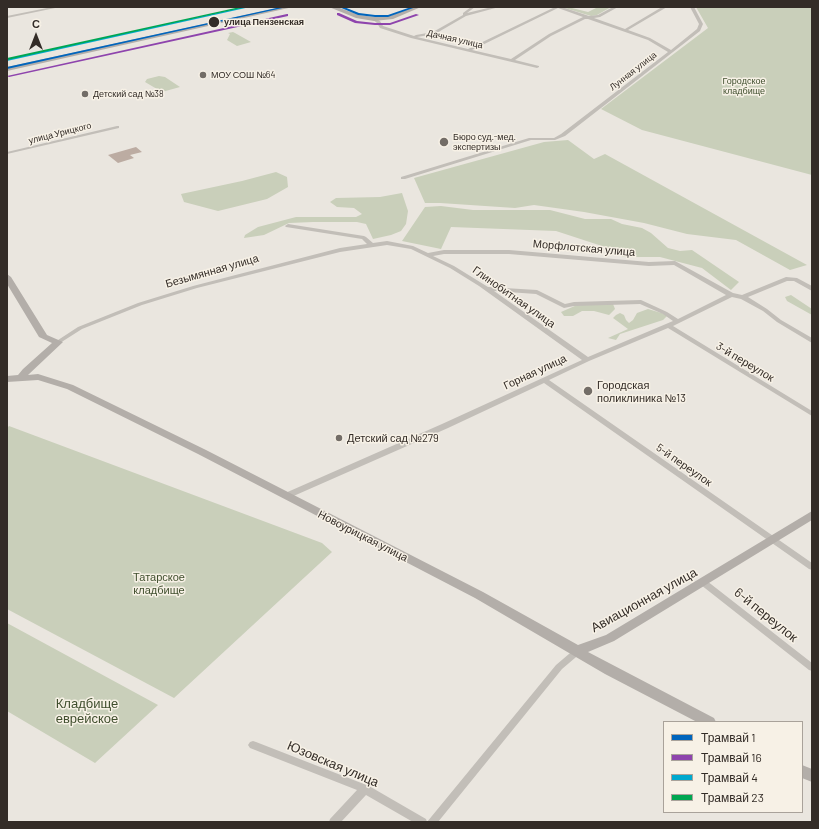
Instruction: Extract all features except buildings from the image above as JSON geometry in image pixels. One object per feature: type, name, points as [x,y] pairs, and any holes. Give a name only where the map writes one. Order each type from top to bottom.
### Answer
[{"type":"main road","points":[[7,67],[278,7]]},
{"type":"main road","points":[[7,67],[290,7]]},
{"type":"main road","points":[[332,7],[362,18],[374,19],[391,18],[418,7]]},
{"type":"main road","points":[[350,7],[363,12],[383,14],[409,7]]},
{"type":"main road","points":[[7,276],[44,337],[58,342]]},
{"type":"main road","name":"Безымянная улица","points":[[22,377],[26,371],[58,342]]},
{"type":"main road","name":"Новоурицкая улица","points":[[7,379],[38,377],[70,387],[202,452],[479,595],[579,650],[610,670],[707,721]]},
{"type":"main road","name":"Авиационная улица","points":[[579,650],[610,638],[704,583],[812,515]]},
{"type":"main road","points":[[803,772],[812,776]]},
{"type":"street","points":[[7,17],[58,7]]},
{"type":"street","points":[[465,15],[464,14],[473,7]]},
{"type":"street","points":[[412,37],[434,33],[465,15],[497,7]]},
{"type":"street","points":[[467,51],[558,7],[649,39],[671,52]]},
{"type":"street","points":[[511,61],[550,36],[584,18],[599,16],[616,7]]},
{"type":"street","points":[[625,30],[665,7]]},
{"type":"street","name":"Лунная улица","points":[[403,178],[531,139],[555,138],[563,135],[699,30],[701,24],[692,7]]},
{"type":"street","name":"Дачная улица","points":[[374,19],[379,22],[381,27],[412,37],[537,67]]},
{"type":"street","name":"улица Урицкого","points":[[7,153],[37,148],[117,127]]},
{"type":"street","points":[[288,226],[364,238],[371,245]]},
{"type":"street","name":"Безымянная улица","points":[[58,342],[80,328],[140,304],[253,271],[340,250],[387,243],[400,245],[428,255]]},
{"type":"street","name":"Морфлотская улица","points":[[428,255],[444,252],[509,252],[650,264],[674,263],[731,295]]},
{"type":"street","name":"Глинобитная улица","points":[[428,255],[452,267],[486,289],[587,360]]},
{"type":"street","points":[[731,295],[743,296],[786,279],[794,279],[812,289]]},
{"type":"street","points":[[486,289],[537,292],[564,306],[574,304],[641,302],[665,313],[678,322]]},
{"type":"street","name":"Горная улица","points":[[286,496],[587,360],[678,322],[731,295]]},
{"type":"street","points":[[743,296],[779,321],[812,341]]},
{"type":"street","name":"3-й переулок","points":[[668,326],[812,414]]},
{"type":"street","name":"5-й переулок","points":[[544,380],[812,567]]},
{"type":"street","name":"6-й переулок","points":[[704,583],[812,668]]},
{"type":"street","name":"Авиационная улица","points":[[432,822],[559,668],[579,650]]},
{"type":"street","name":"Юзовская улица","points":[[253,745],[365,789],[422,822]]},
{"type":"street","points":[[334,822],[365,789]]},
{"type":"green space","points":[[568,7],[588,12],[598,7],[611,7],[597,15],[591,16],[565,8]]},
{"type":"green space","name":"Городское кладбище","points":[[696,7],[812,7],[812,175],[642,130],[601,109],[708,28]]},
{"type":"green space","points":[[233,32],[251,42],[237,46],[227,40],[230,34],[228,33]]},
{"type":"green space","points":[[159,76],[165,77],[180,87],[162,92],[145,82],[147,79]]},
{"type":"green space","points":[[568,140],[594,159],[605,154],[807,265],[790,270],[736,240],[687,234],[644,223],[584,212],[534,205],[515,208],[425,203],[414,178],[544,142]]},
{"type":"green space","points":[[276,172],[287,177],[288,187],[267,199],[218,211],[184,202],[181,194],[242,181]]},
{"type":"green space","points":[[402,193],[408,211],[406,224],[401,231],[391,235],[373,239],[366,224],[357,222],[313,222],[289,223],[264,235],[244,238],[245,235],[258,227],[296,217],[356,217],[362,214],[354,208],[337,207],[330,202],[336,198],[380,197]]},
{"type":"green space","points":[[441,206],[473,210],[550,210],[585,219],[611,219],[622,224],[642,228],[651,233],[668,248],[680,251],[692,250],[739,282],[731,290],[702,268],[660,257],[623,257],[605,247],[556,231],[451,227],[441,249],[402,241],[425,207]]},
{"type":"green space","points":[[791,295],[812,309],[812,315],[787,301],[785,297]]},
{"type":"green space","points":[[613,304],[615,309],[609,315],[594,311],[582,311],[573,316],[564,316],[561,312],[577,305]]},
{"type":"green space","points":[[648,309],[668,315],[663,320],[620,334],[616,340],[608,338],[628,329],[613,318],[616,315],[620,313],[624,315],[629,323],[633,320],[637,313]]},
{"type":"green space","name":"Татарское кладбище","points":[[9,426],[322,543],[332,552],[174,698],[7,609],[7,428]]},
{"type":"green space","name":"Кладбище еврейское","points":[[7,623],[158,705],[95,763],[7,711]]},
{"type":"tram line","name":"23","points":[[7,59],[244,7]]},
{"type":"tram line","name":"4","points":[[7,60],[248,7]]},
{"type":"tram line","name":"1","points":[[7,68],[285,7]]},
{"type":"tram line","name":"1","points":[[341,7],[358,14],[375,16],[388,16],[414,7]]},
{"type":"tram line","name":"16","points":[[338,14],[356,22],[375,24],[390,24],[417,15]]},
{"type":"tram line","name":"16","points":[[9,76],[287,15]]},
{"type":"place","name":"улица Пензенская","points":[[214,22]]},
{"type":"place","name":"МОУ СОШ №64","points":[[203,75]]},
{"type":"place","name":"Детский сад №38","points":[[85,94]]},
{"type":"place","name":"Бюро суд.-мед. экспертизы","points":[[444,142]]},
{"type":"place","name":"Городская поликлиника №13","points":[[588,391]]},
{"type":"place","name":"Детский сад №279","points":[[339,438]]}]
